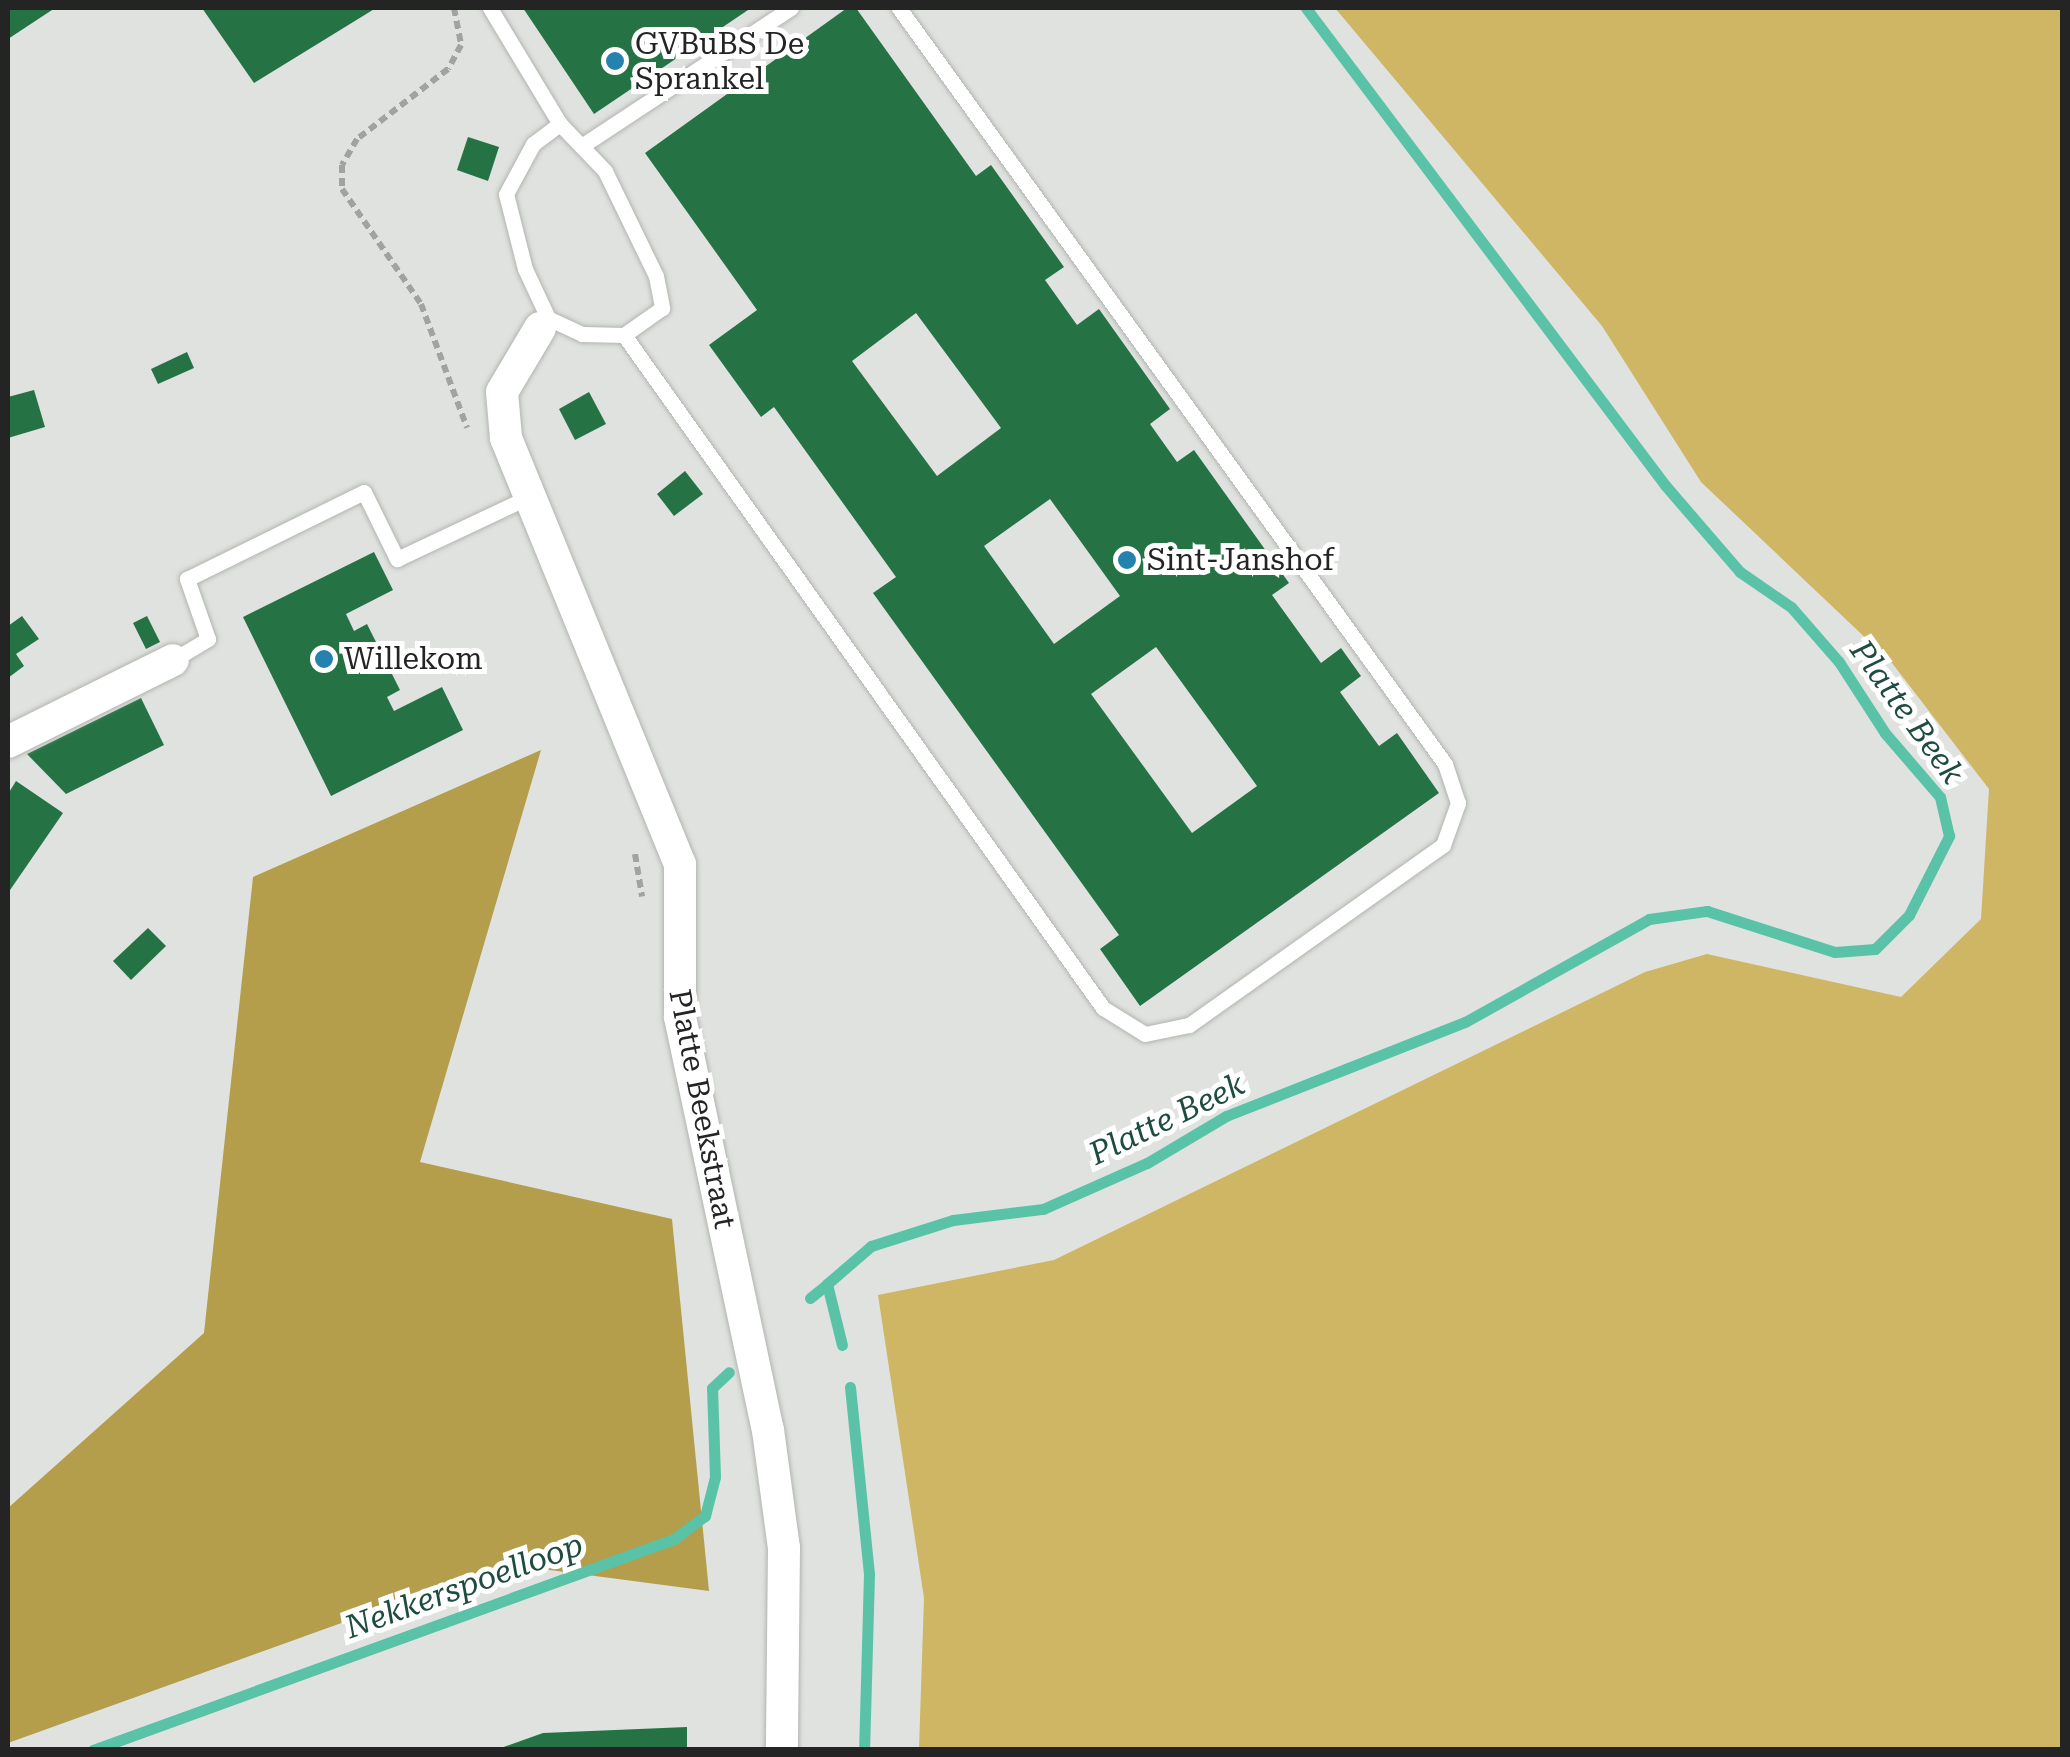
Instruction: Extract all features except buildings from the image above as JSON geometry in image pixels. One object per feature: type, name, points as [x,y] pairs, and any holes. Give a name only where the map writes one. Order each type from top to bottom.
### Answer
[{"type":"street","name":"Platte Beekstraat","points":[[544,323],[502,392],[506,438],[680,864],[680,1017],[768,1430],[784,1548],[782,1750]]},
{"type":"street","points":[[8,742],[173,660]]},
{"type":"lane","points":[[490,8],[560,124],[605,171],[656,276],[662,308],[624,334],[582,334],[544,323],[524,269],[506,194],[533,144],[560,124]]},
{"type":"lane","points":[[583,145],[791,8]]},
{"type":"lane","points":[[624,334],[1102,1008],[1145,1034],[1189,1024],[1442,845],[1458,803],[1445,764],[899,8]]},
{"type":"lane","points":[[173,660],[208,639],[187,579],[364,492],[397,558],[529,496]]},
{"type":"path","points":[[454,8],[461,45],[448,69],[357,139],[342,165],[342,190],[421,304],[469,434]]},
{"type":"path","points":[[633,843],[643,902]]},
{"type":"shaded area","points":[[1335,8],[2062,8],[2062,1749],[919,1749],[924,1598],[878,1295],[1054,1260],[1645,972],[1707,954],[1901,997],[1981,919],[1989,789],[1892,663],[1701,482],[1602,326]]},
{"type":"shaded area","points":[[541,750],[420,1162],[672,1219],[709,1591],[505,1564],[8,1743],[8,1508],[204,1333],[253,877]]},
{"type":"waterway","name":"Platte Beek","points":[[842,1345],[827,1284],[871,1246],[953,1220],[1043,1209],[1147,1163],[1226,1116],[1465,1022],[1649,919],[1707,911],[1835,952],[1875,949],[1909,915],[1949,836],[1940,797],[1885,733],[1839,662],[1791,607],[1740,572],[1665,485],[1306,8]]},
{"type":"waterway","name":"Nekkerspoelloop","points":[[810,1298],[827,1284]]},
{"type":"waterway","name":"Nekkerspoelloop","points":[[93,1750],[674,1539],[705,1516],[715,1477],[712,1388],[729,1372]]},
{"type":"waterway","name":"Platte Beek","points":[[850,1387],[869,1574],[864,1750]]},
{"type":"place","name":"GVBuBS De Sprankel","points":[[615,61]]},
{"type":"place","name":"Sint-Janshof","points":[[1127,560]]},
{"type":"place","name":"Willekom","points":[[324,659]]}]
